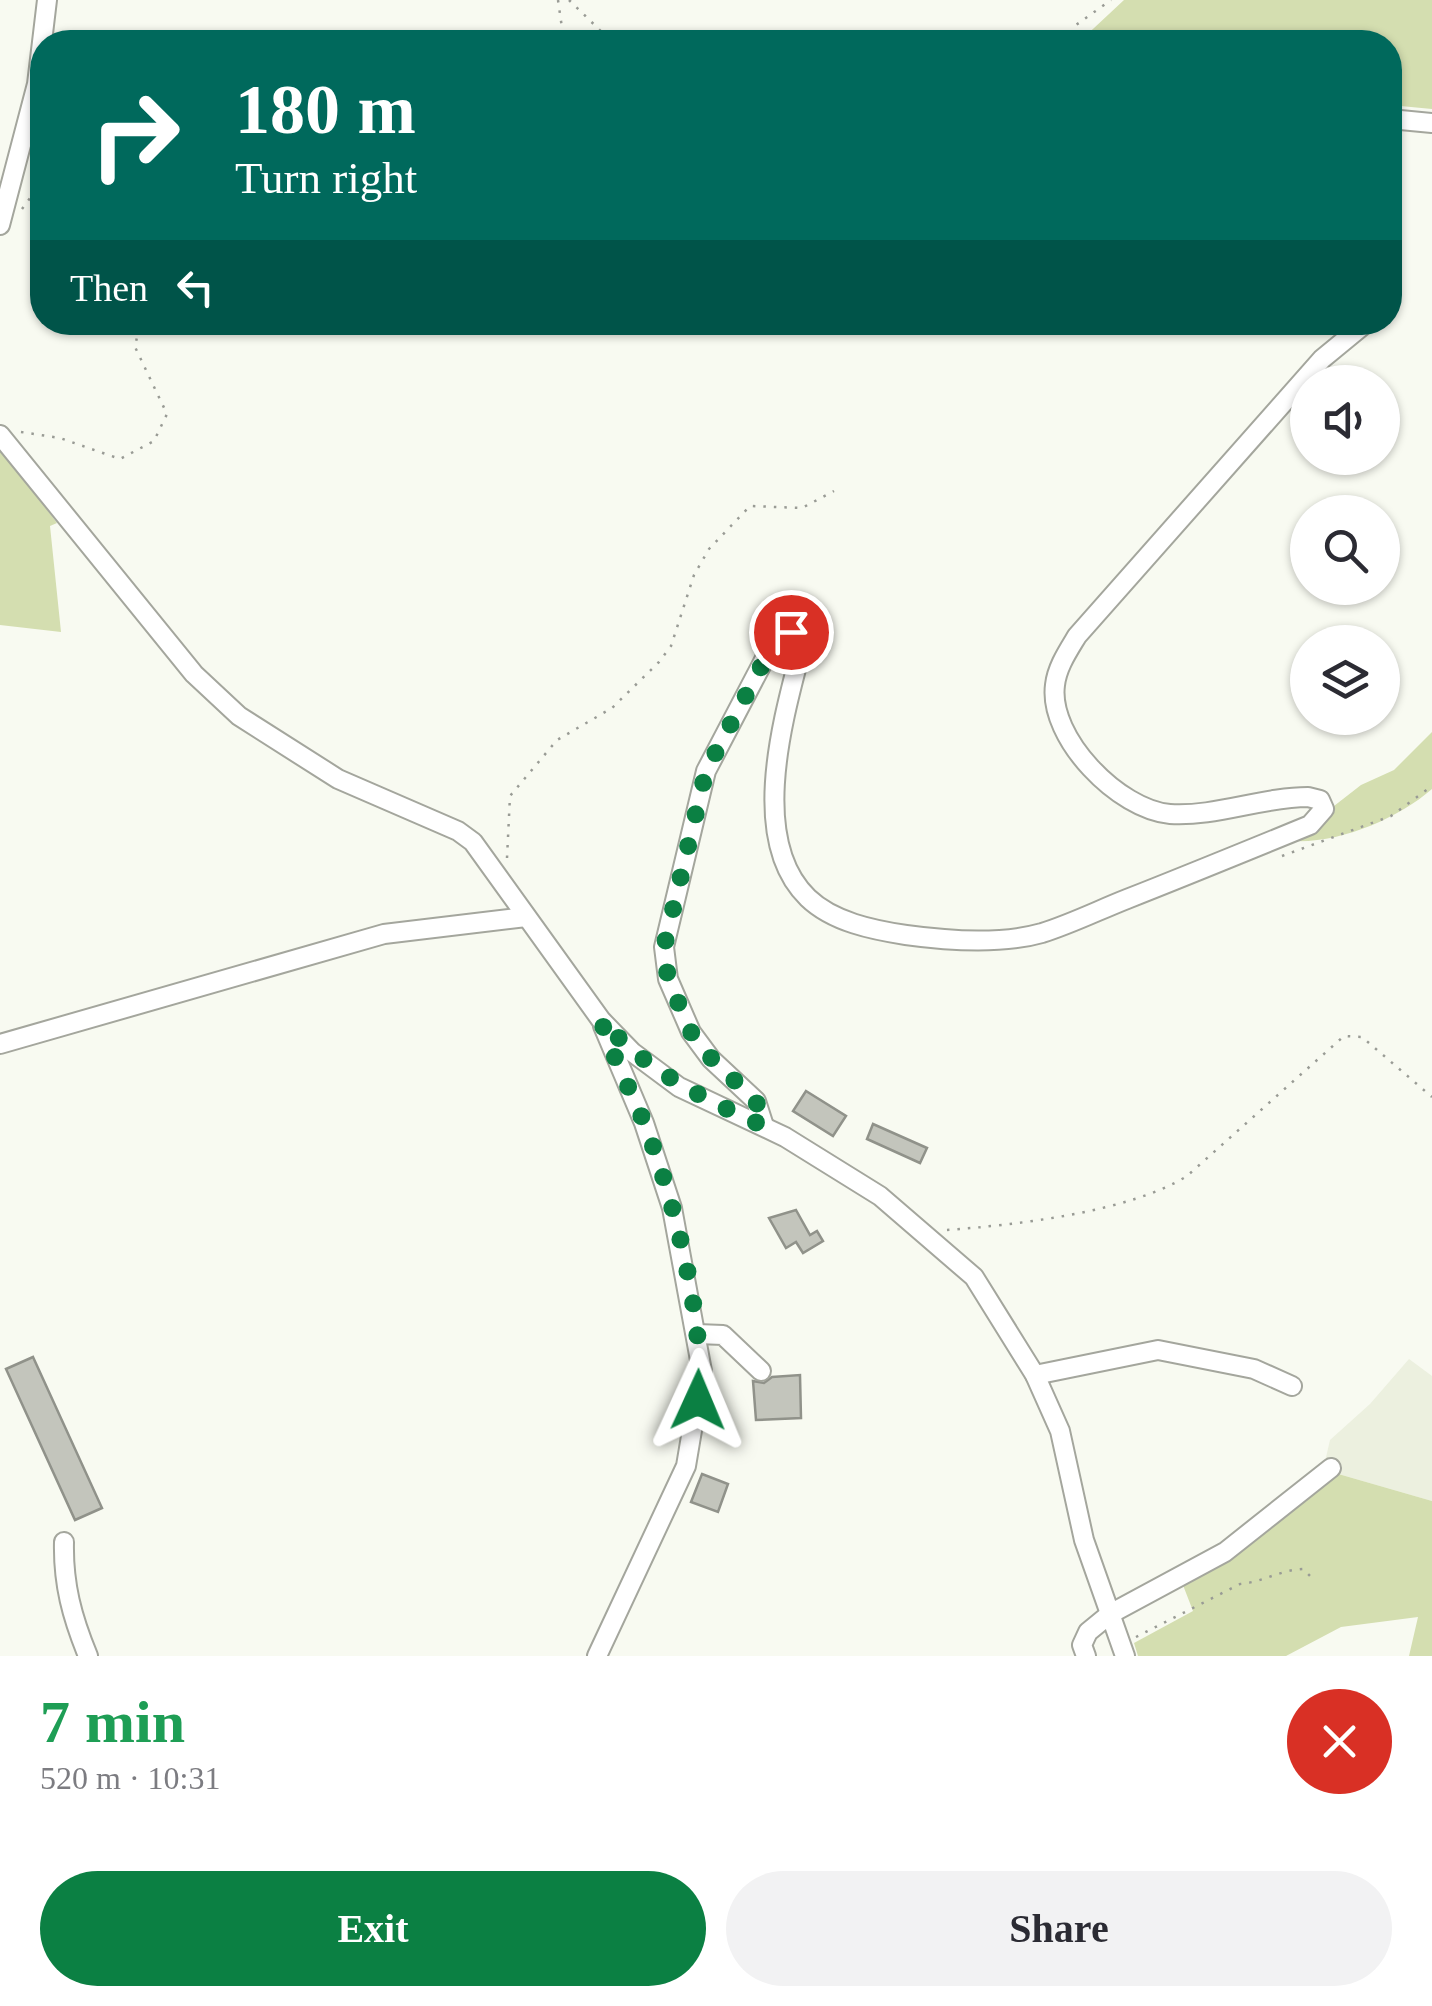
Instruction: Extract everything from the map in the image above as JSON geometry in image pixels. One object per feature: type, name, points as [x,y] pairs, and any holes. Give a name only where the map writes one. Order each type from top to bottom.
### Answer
[{"type":"street","points":[[43,30],[47,0]]},
{"type":"street","points":[[0,225],[30,113]]},
{"type":"street","points":[[1402,120],[1432,123]]},
{"type":"street","points":[[764,1126],[756,1101],[712,1059],[691,1032],[668,979],[664,947],[706,771],[773,644],[791,632],[801,650],[777,742],[779,838],[795,882],[810,899],[836,916],[880,931],[924,938],[1010,938],[1042,933],[1310,825],[1324,809],[1320,800],[1296,797],[1171,814],[1147,809],[1108,787],[1085,760],[1064,729],[1054,684],[1077,636],[1322,359],[1351,335]]},
{"type":"street","points":[[6,434],[194,674],[239,716],[338,779],[458,831],[502,878],[601,1020],[632,1052],[679,1087],[764,1126],[856,1180],[926,1231],[974,1277],[1035,1375],[1069,1456],[1084,1540],[1123,1651]]},
{"type":"street","points":[[0,1044],[384,934],[526,917]]},
{"type":"street","points":[[597,1656],[686,1466],[702,1371],[672,1208],[644,1123],[601,1020]]},
{"type":"street","points":[[697,1334],[723,1336],[761,1371]]},
{"type":"street","points":[[1035,1375],[1158,1350],[1254,1369],[1292,1386]]},
{"type":"street","points":[[1086,1656],[1082,1645],[1088,1632],[1110,1614],[1224,1552],[1332,1468]]},
{"type":"street","points":[[64,1542],[63,1576],[71,1613],[88,1656]]},
{"type":"path","points":[[558,0],[562,30]]},
{"type":"path","points":[[568,0],[599,30]]},
{"type":"path","points":[[1073,30],[1111,0]]},
{"type":"path","points":[[6,434],[60,438],[120,459],[154,441],[167,414],[135,347],[137,335]]},
{"type":"path","points":[[502,878],[510,796],[557,740],[612,708],[659,662],[671,646],[694,575],[716,537],[733,527],[750,506],[802,508],[834,491]]},
{"type":"path","points":[[1258,847],[1285,856],[1391,816],[1432,786]]},
{"type":"path","points":[[926,1231],[1011,1226],[1162,1192],[1187,1176],[1344,1036],[1362,1037],[1432,1098]]},
{"type":"path","points":[[1123,1651],[1240,1584],[1303,1568],[1311,1577]]},
{"type":"shaded area","points":[[1409,1359],[1432,1376],[1432,1501],[1328,1471],[1324,1466],[1330,1440],[1370,1404]]},
{"type":"green space","points":[[1124,0],[1432,0],[1432,109],[1402,106],[1402,30],[1092,30]]},
{"type":"green space","points":[[0,447],[57,523],[50,526],[61,632],[0,625]]},
{"type":"green space","points":[[1432,732],[1432,789],[1416,801],[1378,822],[1335,837],[1293,841],[1273,838],[1316,820],[1361,785],[1394,770]]},
{"type":"green space","points":[[1328,1471],[1432,1501],[1432,1656],[1409,1656],[1418,1617],[1341,1627],[1286,1656],[1138,1656],[1134,1643],[1193,1611],[1181,1580]]},
{"type":"building","points":[[806,1091],[846,1116],[833,1136],[793,1111]]},
{"type":"building","points":[[873,1124],[927,1148],[920,1163],[867,1139]]},
{"type":"building","points":[[796,1210],[810,1235],[817,1231],[823,1241],[803,1253],[796,1242],[786,1248],[769,1218]]},
{"type":"building","points":[[33,1357],[102,1508],[75,1520],[6,1369]]},
{"type":"building","points":[[800,1375],[801,1418],[756,1420],[753,1381],[764,1383],[772,1377]]},
{"type":"building","points":[[702,1474],[728,1484],[718,1512],[691,1502]]},
{"type":"route","points":[[698,1400],[702,1371],[697,1334],[672,1208],[644,1123],[609,1047],[601,1020],[632,1052],[679,1087],[764,1126],[756,1101],[712,1059],[691,1032],[668,979],[664,947],[706,771],[773,644],[791,632]]}]
